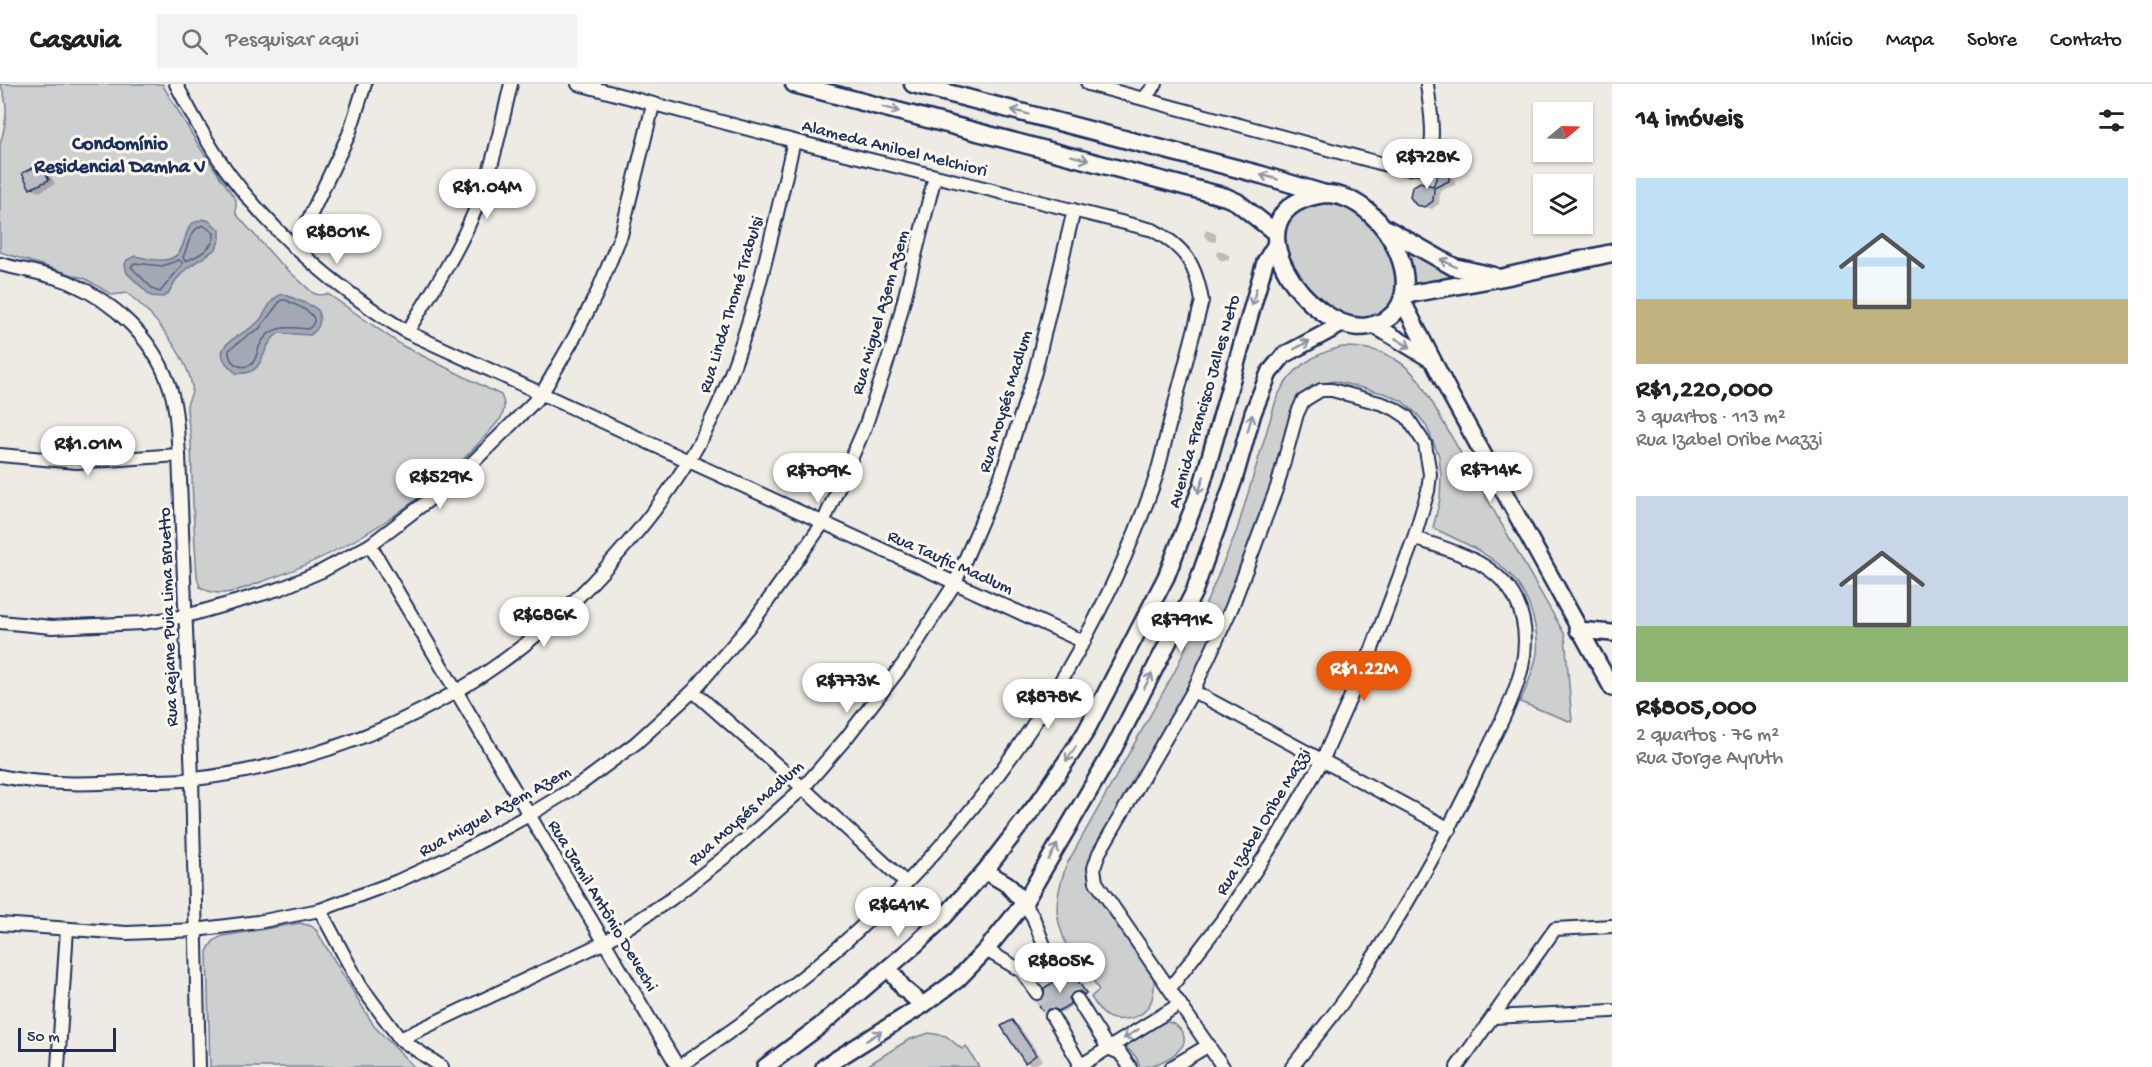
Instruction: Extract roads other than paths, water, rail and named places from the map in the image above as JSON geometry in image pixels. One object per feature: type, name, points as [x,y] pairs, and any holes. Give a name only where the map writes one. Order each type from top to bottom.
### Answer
[{"type":"main road","points":[[794,84],[1226,197],[1237,202],[1276,238]]},
{"type":"main road","points":[[913,84],[1262,175],[1325,194]]},
{"type":"main road","points":[[1386,228],[1396,246],[1402,264],[1405,284],[1403,298],[1391,316],[1374,325],[1360,327],[1342,324],[1313,305],[1298,288],[1285,267],[1276,238],[1279,218],[1285,209],[1308,197],[1334,194],[1351,199],[1386,228],[1454,267],[1504,278]]},
{"type":"main road","points":[[1403,298],[1612,253]]},
{"type":"street","name":"Rua Taufic Madlum","points":[[176,84],[196,122],[229,173],[260,213],[334,282],[370,309],[407,332],[1083,642]]},
{"type":"street","points":[[295,248],[349,134],[366,84]]},
{"type":"street","points":[[407,332],[451,261],[477,207],[497,143],[511,84]]},
{"type":"street","name":"Alameda Aniloel Melchiori","points":[[578,84],[794,141],[1153,230],[1182,249],[1199,282],[1202,301],[1152,489],[1121,569],[1083,642]]},
{"type":"street","points":[[1088,84],[1394,167],[1415,168],[1423,164],[1429,155],[1433,138],[1427,84]]},
{"type":"street","points":[[1144,98],[1156,84]]},
{"type":"street","points":[[0,621],[52,627],[93,627],[142,623],[186,616],[282,588],[322,571],[370,544],[455,480],[541,395],[588,310],[621,234],[653,105]]},
{"type":"street","name":"Rua Linda Thomé Trabulsi","points":[[0,776],[64,784],[192,779],[283,762],[348,742],[409,716],[456,692],[504,660],[548,626],[596,579],[644,525],[688,462],[716,410],[741,342],[763,270],[794,141]]},
{"type":"street","name":"Rua Miguel Azem Azem","points":[[0,924],[127,933],[195,930],[258,922],[320,910],[398,881],[460,852],[582,783],[636,743],[693,691],[752,623],[823,523],[864,427],[892,348],[935,176]]},
{"type":"street","name":"Rua Moysés Madlum","points":[[400,1039],[605,942],[671,899],[722,860],[803,788],[848,737],[904,663],[955,583],[1000,476],[1035,372],[1074,210]]},
{"type":"street","name":"Avenida Francisco Jalles Neto","points":[[765,1067],[820,1026],[889,968],[945,916],[985,872],[1043,796],[1085,733],[1166,578],[1202,485],[1264,261],[1276,238]]},
{"type":"street","name":"Rua Rejane Puia Lima Bruetto","points":[[0,264],[70,283],[116,310],[138,332],[156,356],[169,383],[175,408],[179,454],[192,779],[199,1067]]},
{"type":"street","points":[[1403,298],[1432,360],[1578,630],[1612,688]]},
{"type":"street","points":[[824,1067],[923,1005],[957,980],[986,950],[1024,903],[1112,752],[1194,592],[1234,480],[1253,413],[1269,373],[1284,355],[1342,324]]},
{"type":"street","points":[[1374,325],[1432,360]]},
{"type":"street","name":"Rua Izabel Oribe Mazzi","points":[[1321,390],[1332,390],[1383,404],[1407,417],[1425,444],[1429,460],[1428,491],[1414,538],[1372,649],[1322,761],[1278,836],[1224,918],[1170,988],[1096,882],[1094,868],[1100,853],[1193,691],[1232,607],[1277,487],[1297,414],[1304,401],[1321,390]]},
{"type":"street","points":[[0,455],[77,462],[179,454]]},
{"type":"street","points":[[1292,1067],[1349,993],[1411,898],[1450,829],[1512,696],[1522,667],[1525,643],[1522,615],[1507,586],[1488,568],[1462,554],[1414,538]]},
{"type":"street","name":"Rua Jamil Antônio Devechi","points":[[370,544],[678,1067]]},
{"type":"street","points":[[1578,630],[1612,633]]},
{"type":"street","points":[[678,1067],[750,1018],[808,973],[857,931],[906,883],[999,774],[1039,716],[1083,642]]},
{"type":"street","points":[[693,691],[906,883]]},
{"type":"street","points":[[1193,691],[1450,829]]},
{"type":"street","points":[[985,872],[1007,884],[1024,903],[1033,917],[1047,953],[1062,976]]},
{"type":"street","points":[[320,910],[360,985],[400,1039],[442,1067]]},
{"type":"street","points":[[1457,1067],[1556,929],[1612,926]]},
{"type":"street","points":[[58,1067],[67,929]]},
{"type":"street","points":[[986,950],[1022,970],[1037,993]]},
{"type":"street","points":[[1022,970],[1047,953]]},
{"type":"street","points":[[889,968],[904,989],[923,1005]]},
{"type":"street","points":[[1170,988],[1223,1067]]},
{"type":"street","points":[[1077,999],[1108,1048],[1120,1053],[1130,1067]]},
{"type":"street","points":[[1052,1016],[1080,1066],[1180,1004]]},
{"type":"street","points":[[1493,1017],[1612,1011]]},
{"type":"street","points":[[1172,1067],[1209,1045]]},
{"type":"water","points":[[203,219],[220,230],[216,249],[187,268],[176,280],[168,294],[163,297],[151,296],[127,273],[125,264],[127,260],[135,256],[165,260],[176,256],[182,248],[191,224]]},
{"type":"water","points":[[283,294],[318,310],[320,321],[318,327],[310,335],[279,333],[272,339],[262,359],[253,370],[236,373],[226,363],[222,355],[223,349],[258,322],[271,302]]},
{"type":"tunnel","points":[[1062,976],[1077,999]]},
{"type":"tunnel","points":[[1037,993],[1052,1016]]},
{"type":"district","name":"Condomínio Residencial Damha V","points":[[120,154]]}]
